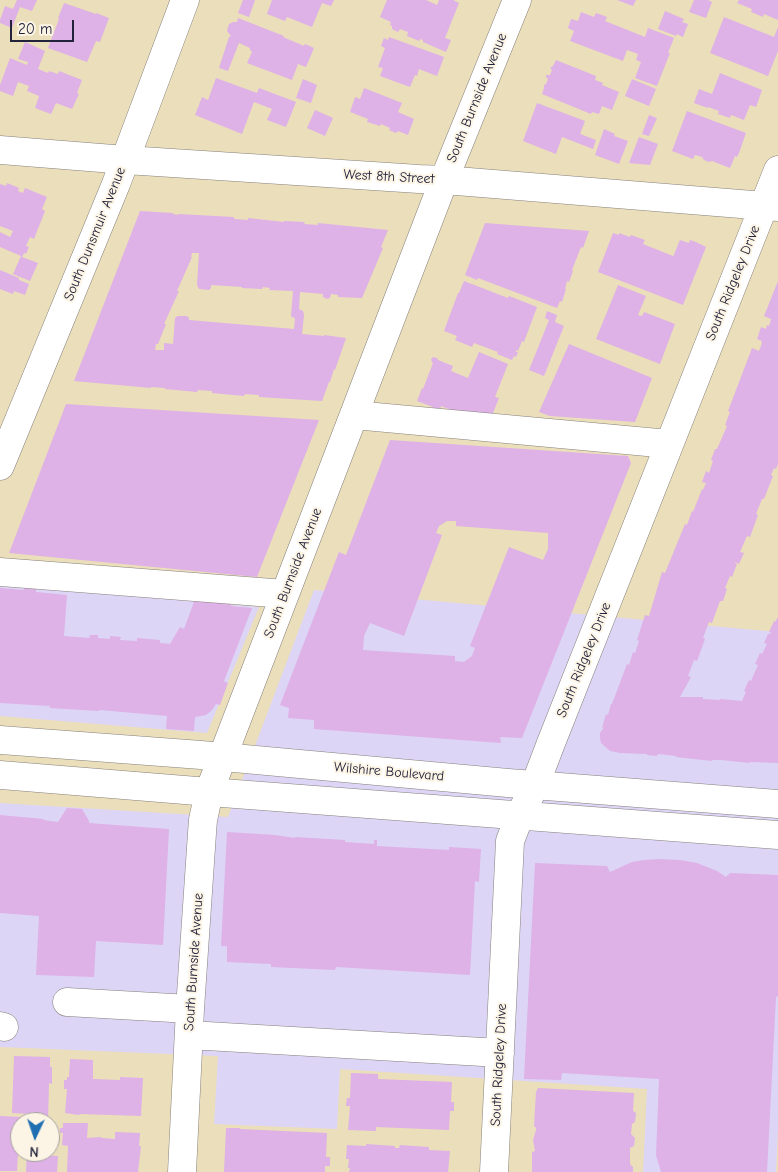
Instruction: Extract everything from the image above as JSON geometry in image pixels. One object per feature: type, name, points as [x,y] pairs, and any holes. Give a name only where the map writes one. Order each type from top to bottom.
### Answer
[{"type":"street","name":"South Dunsmuir Avenue","points":[[0,466],[126,160],[185,0]]},
{"type":"street","name":"South Burnside Avenue","points":[[182,1172],[203,820],[208,792],[444,180],[517,0]]},
{"type":"street","name":"West 8th Street","points":[[0,150],[419,180],[444,180],[771,206]]},
{"type":"street","name":"South Ridgeley Drive","points":[[494,1172],[510,841],[535,785],[669,444],[771,206],[778,170]]},
{"type":"street","points":[[354,415],[669,444]]},
{"type":"street","points":[[0,572],[285,594]]},
{"type":"street","name":"Wilshire Boulevard","points":[[0,740],[778,804]]},
{"type":"street","points":[[0,775],[778,834]]},
{"type":"street","points":[[67,1002],[190,1022],[238,1038],[500,1053]]},
{"type":"shaded area","points":[[0,584],[259,607],[207,733],[0,716]]},
{"type":"shaded area","points":[[314,590],[778,632],[778,1129],[776,1172],[643,1172],[647,1089],[340,1069],[337,1129],[214,1124],[218,1056],[0,1047],[0,803],[228,817]]},
{"type":"building","points":[[17,0],[37,0],[32,11],[20,7],[12,28],[0,23],[5,6],[13,9]]},
{"type":"building","points":[[243,0],[255,0],[249,17],[238,13]]},
{"type":"building","points":[[272,0],[334,0],[331,6],[322,3],[312,27],[287,17],[285,21],[267,14]]},
{"type":"building","points":[[387,0],[426,0],[437,5],[439,0],[453,0],[459,3],[445,38],[451,40],[446,52],[423,42],[423,40],[420,39],[419,41],[407,36],[408,32],[400,29],[398,32],[392,29],[391,22],[380,17]]},
{"type":"building","points":[[617,0],[636,0],[633,6]]},
{"type":"building","points":[[694,0],[708,0],[712,2],[706,18],[689,12]]},
{"type":"building","points":[[739,0],[778,0],[778,20],[764,14],[763,17],[751,12],[752,9],[737,3]]},
{"type":"building","points":[[64,3],[109,18],[100,42],[96,41],[87,62],[48,48]]},
{"type":"building","points":[[665,11],[684,19],[682,22],[688,24],[683,37],[658,29]]},
{"type":"building","points":[[581,12],[594,17],[596,13],[607,17],[605,21],[645,37],[648,28],[674,38],[657,86],[635,78],[641,62],[636,60],[638,54],[627,50],[623,61],[570,41],[574,31],[568,28],[571,19],[578,21]]},
{"type":"building","points":[[724,17],[774,37],[778,27],[778,51],[768,76],[710,53]]},
{"type":"building","points":[[238,18],[304,46],[305,44],[314,48],[306,67],[298,64],[292,80],[247,63],[252,52],[250,48],[239,43],[228,71],[219,68],[229,37],[231,36],[227,31],[229,24],[237,22]]},
{"type":"building","points":[[389,37],[444,57],[437,76],[419,69],[410,87],[380,76],[383,68],[378,67],[385,48],[381,46],[384,38],[388,40]]},
{"type":"building","points":[[25,42],[45,51],[38,69],[58,74],[59,71],[82,80],[77,93],[79,94],[72,109],[56,103],[51,114],[35,108],[39,96],[27,91],[29,86],[18,82],[13,96],[0,91],[0,85],[10,58],[27,65],[28,62],[18,59]]},
{"type":"building","points":[[556,60],[596,76],[595,80],[603,83],[602,85],[619,92],[612,110],[602,106],[599,114],[592,112],[591,114],[542,94],[548,79],[546,75],[550,75],[552,70],[550,68]]},
{"type":"building","points":[[720,73],[762,90],[756,107],[750,105],[744,120],[731,115],[730,118],[718,114],[719,111],[694,103],[699,89],[712,94]]},
{"type":"building","points":[[216,78],[257,93],[259,88],[296,102],[286,127],[267,120],[272,109],[254,102],[242,134],[195,115],[202,97],[208,100]]},
{"type":"building","points":[[303,79],[317,85],[311,103],[296,98]]},
{"type":"building","points":[[632,79],[656,89],[649,106],[625,96]]},
{"type":"building","points":[[364,88],[402,103],[398,112],[414,119],[408,135],[398,131],[396,133],[381,124],[380,126],[367,122],[368,119],[350,112],[355,97],[360,99]]},
{"type":"building","points":[[537,103],[585,121],[580,134],[596,140],[593,149],[562,137],[556,154],[523,141]]},
{"type":"building","points":[[315,110],[333,118],[325,136],[307,128]]},
{"type":"building","points":[[687,111],[746,133],[739,153],[737,157],[735,156],[730,168],[712,161],[709,162],[702,157],[695,155],[693,159],[672,151]]},
{"type":"building","points":[[649,115],[657,118],[649,136],[642,134]]},
{"type":"building","points":[[604,129],[615,134],[614,136],[628,141],[619,164],[595,155]]},
{"type":"building","points":[[639,137],[658,144],[650,165],[629,163]]},
{"type":"building","points":[[7,183],[19,188],[18,191],[23,193],[25,188],[47,197],[42,209],[45,211],[34,239],[30,237],[26,246],[29,247],[26,254],[24,253],[22,257],[38,263],[30,281],[13,274],[21,256],[0,247],[0,232],[10,237],[13,231],[0,226],[0,184],[6,186]]},
{"type":"building","points":[[140,211],[178,215],[234,217],[234,219],[248,220],[248,218],[305,222],[304,224],[318,225],[318,223],[388,230],[381,247],[383,248],[362,298],[338,297],[338,295],[331,294],[330,298],[327,299],[323,297],[323,294],[300,292],[299,309],[303,311],[304,315],[302,334],[346,338],[322,401],[74,381]],"holes":[[[192,253],[199,253],[197,285],[199,289],[209,290],[211,285],[262,289],[263,287],[270,288],[269,290],[293,291],[291,316],[295,318],[294,329],[189,320],[187,316],[178,316],[175,318],[173,344],[164,343],[164,350],[155,350]]]},
{"type":"building","points":[[485,223],[589,231],[583,248],[581,247],[569,282],[567,281],[562,302],[560,301],[557,308],[478,278],[477,280],[465,275]]},
{"type":"building","points":[[613,233],[630,237],[631,235],[645,240],[643,244],[673,257],[680,240],[689,243],[690,240],[706,247],[683,305],[598,272]]},
{"type":"building","points":[[0,270],[29,284],[25,295],[14,291],[13,294],[0,289]]},
{"type":"building","points":[[464,281],[537,307],[524,342],[522,341],[518,351],[516,350],[518,352],[516,357],[514,356],[512,360],[497,354],[498,352],[474,343],[472,347],[455,340],[457,336],[444,331]]},
{"type":"building","points":[[778,281],[778,464],[776,469],[774,468],[771,475],[773,476],[764,499],[762,499],[756,514],[758,515],[750,537],[747,536],[740,552],[744,553],[739,564],[735,562],[737,564],[725,588],[727,589],[723,601],[720,601],[712,623],[709,622],[697,661],[694,660],[688,676],[691,677],[680,697],[742,701],[746,692],[744,691],[758,665],[755,664],[767,644],[764,643],[771,632],[769,632],[774,621],[778,617],[778,763],[712,761],[658,754],[657,756],[610,751],[601,743],[600,738],[606,714],[608,715],[627,664],[629,665],[633,652],[635,653],[645,615],[649,616],[662,572],[665,573],[685,524],[687,525],[706,483],[702,482],[706,471],[709,473],[715,449],[717,449],[727,426],[725,425],[730,412],[728,411],[752,348],[759,351],[762,341],[757,339],[761,327],[766,329],[767,325],[769,326],[771,319],[764,316]]},
{"type":"building","points":[[618,285],[646,296],[638,315],[642,316],[644,312],[675,324],[660,364],[596,339]]},
{"type":"building","points":[[547,311],[557,315],[555,322],[564,326],[544,376],[529,370],[549,320],[545,318]]},
{"type":"building","points":[[569,344],[652,378],[635,422],[550,416],[539,412]]},
{"type":"building","points":[[479,352],[508,364],[495,397],[499,398],[491,418],[464,415],[441,406],[439,412],[432,410],[433,407],[417,401],[433,363],[431,359],[433,357],[453,366],[451,371],[468,378]]},
{"type":"building","points":[[66,404],[319,420],[257,577],[9,553]]},
{"type":"building","points":[[390,440],[628,456],[631,463],[522,738],[500,737],[501,743],[314,729],[314,720],[288,718],[289,708],[280,705],[339,552],[346,555]],"holes":[[[447,521],[456,521],[456,526],[548,533],[548,549],[543,560],[509,547],[470,646],[475,648],[472,656],[464,662],[455,661],[455,656],[363,650],[364,636],[370,623],[404,636],[442,535],[436,533],[439,526]]]},
{"type":"building","points":[[24,583],[30,588],[36,589],[36,592],[67,595],[64,636],[89,638],[90,635],[98,635],[98,638],[110,639],[110,636],[121,637],[120,640],[137,641],[137,638],[160,640],[160,643],[170,644],[180,627],[184,629],[195,599],[231,601],[231,606],[252,608],[224,681],[228,683],[220,705],[216,704],[206,715],[195,717],[194,731],[166,729],[167,716],[0,703],[0,588],[24,590]]},
{"type":"building","points":[[67,808],[82,809],[89,823],[169,829],[163,945],[96,941],[94,977],[36,975],[39,916],[0,913],[0,815],[58,822]]},
{"type":"building","points":[[227,832],[345,840],[345,842],[374,844],[374,840],[377,840],[377,846],[449,850],[449,847],[481,849],[479,882],[475,881],[470,975],[336,967],[335,970],[271,967],[271,964],[227,962],[227,946],[221,946]]},
{"type":"building","points":[[659,859],[697,863],[726,877],[730,873],[778,875],[778,996],[776,997],[767,1172],[661,1172],[656,1155],[659,1079],[562,1073],[561,1080],[524,1079],[535,863],[607,866],[610,872],[632,862]]},
{"type":"building","points":[[14,1056],[50,1057],[52,1084],[49,1083],[48,1112],[12,1112]]},
{"type":"building","points":[[70,1059],[93,1060],[93,1079],[120,1080],[120,1077],[143,1078],[141,1116],[65,1113],[67,1089],[64,1089],[64,1080],[67,1080],[67,1077],[69,1077]]},
{"type":"building","points":[[351,1073],[378,1074],[378,1079],[452,1082],[451,1102],[454,1102],[454,1111],[450,1111],[449,1130],[376,1127],[376,1131],[348,1130],[350,1106],[346,1106],[347,1098],[350,1098]]},
{"type":"building","points":[[538,1088],[634,1093],[633,1111],[636,1113],[631,1134],[635,1138],[634,1146],[630,1148],[630,1164],[633,1167],[633,1172],[532,1172],[532,1152],[535,1151],[533,1140],[536,1130],[534,1126],[536,1092]]},
{"type":"building","points":[[0,1116],[10,1116],[10,1162],[18,1162],[17,1171],[0,1171]]},
{"type":"building","points":[[63,1123],[88,1123],[87,1138],[115,1139],[115,1132],[140,1133],[139,1146],[141,1146],[138,1172],[67,1172],[68,1146],[62,1145],[63,1133],[60,1133],[60,1128],[63,1128]]},
{"type":"building","points":[[226,1128],[327,1133],[326,1157],[330,1157],[330,1166],[325,1166],[325,1172],[224,1172]]},
{"type":"building","points":[[366,1144],[395,1146],[395,1148],[399,1148],[400,1145],[429,1147],[429,1150],[450,1151],[448,1172],[349,1172],[349,1159],[346,1159],[347,1145],[366,1146]]},
{"type":"building","points":[[27,1162],[58,1162],[57,1172],[26,1172]]}]
